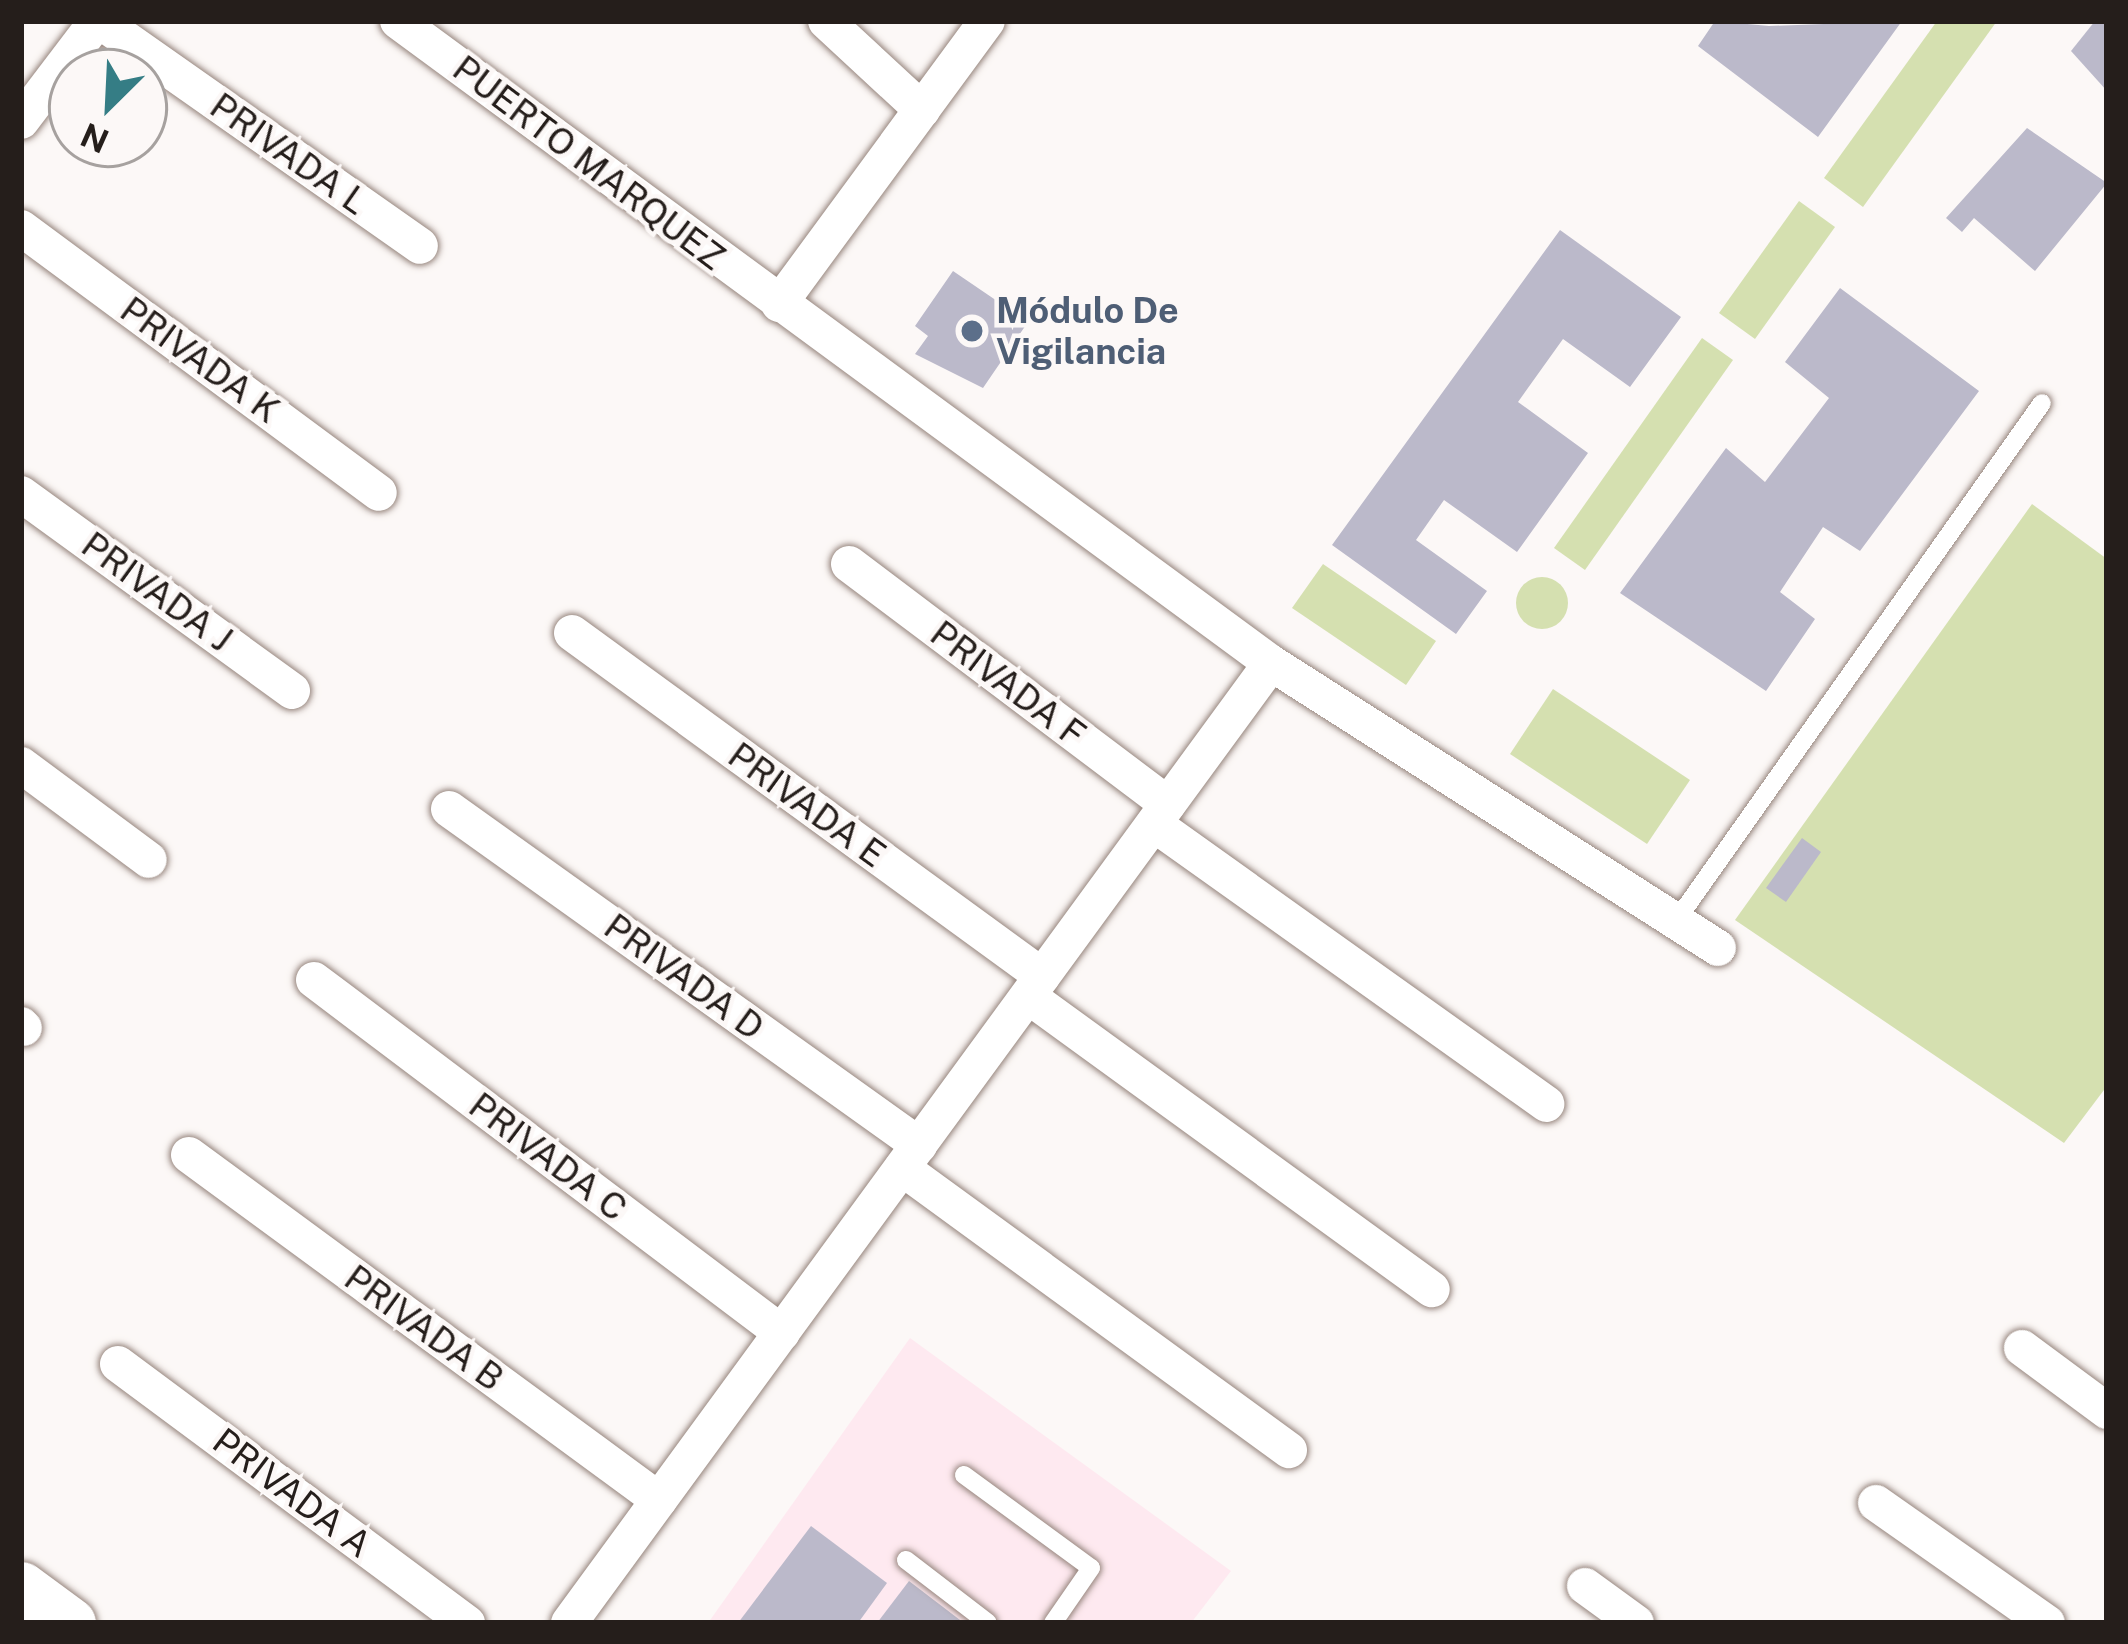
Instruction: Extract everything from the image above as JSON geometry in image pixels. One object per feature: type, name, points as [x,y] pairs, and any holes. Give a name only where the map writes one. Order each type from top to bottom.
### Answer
[{"type":"main road","points":[[21,1587],[70,1623]]},
{"type":"street","points":[[21,121],[99,21]]},
{"type":"street","name":"PRIVADA L","points":[[99,21],[420,246]]},
{"type":"street","name":"PUERTO MARQUEZ","points":[[398,21],[1271,663],[1718,948]]},
{"type":"street","points":[[826,21],[922,110]]},
{"type":"street","points":[[779,304],[987,21]]},
{"type":"street","name":"PRIVADA K","points":[[21,228],[379,493]]},
{"type":"street","name":"PRIVADA J","points":[[21,494],[292,691]]},
{"type":"street","name":"PRIVADA F","points":[[849,564],[1161,814],[1546,1104]]},
{"type":"street","name":"PRIVADA E","points":[[572,633],[1432,1289]]},
{"type":"street","points":[[569,1623],[1271,663]]},
{"type":"street","points":[[21,765],[149,860]]},
{"type":"street","name":"PRIVADA D","points":[[449,809],[910,1156],[1289,1450]]},
{"type":"street","name":"PRIVADA C","points":[[314,980],[782,1333]]},
{"type":"street","name":"PRIVADA B","points":[[189,1155],[659,1500]]},
{"type":"street","points":[[2022,1348],[2107,1411]]},
{"type":"street","name":"PRIVADA A","points":[[118,1364],[467,1623]]},
{"type":"street","points":[[1876,1504],[2047,1623]]},
{"type":"street","points":[[1585,1586],[1636,1623]]},
{"type":"lane","points":[[1676,921],[2042,403]]},
{"type":"lane","points":[[964,1475],[1091,1568],[1053,1623]]},
{"type":"lane","points":[[906,1560],[988,1623]]},
{"type":"shaded area","points":[[910,1338],[1231,1571],[1191,1623],[708,1623]]},
{"type":"green space","points":[[1937,21],[1997,21],[1863,207],[1824,178]]},
{"type":"green space","points":[[1799,201],[1835,227],[1755,339],[1719,313]]},
{"type":"green space","points":[[1702,338],[1733,360],[1585,570],[1554,548]]},
{"type":"green space","points":[[2032,504],[2107,559],[2107,1086],[2064,1143],[1735,920]]},
{"type":"green space","points":[[1323,564],[1436,641],[1406,685],[1292,608]]},
{"type":"green space","points":[[1542,577],[1560,585],[1568,603],[1560,621],[1542,629],[1524,621],[1516,603],[1524,585]]},
{"type":"green space","points":[[1553,689],[1690,780],[1647,844],[1510,754]]},
{"type":"building","points":[[1715,21],[1769,26],[1902,21],[1818,137],[1698,46]]},
{"type":"building","points":[[2095,21],[2107,21],[2107,91],[2071,51]]},
{"type":"building","points":[[2027,128],[2107,183],[2035,271],[1974,218],[1962,232],[1946,218]]},
{"type":"building","points":[[1560,230],[1681,317],[1630,387],[1563,339],[1518,402],[1588,453],[1517,552],[1444,500],[1416,540],[1487,591],[1456,634],[1332,545]]},
{"type":"building","name":"Módulo De Vigilancia","points":[[953,271],[1028,322],[983,388],[915,354],[928,336],[915,326]]},
{"type":"building","points":[[1840,288],[1979,391],[1860,551],[1823,527],[1780,592],[1815,619],[1766,691],[1620,593],[1726,448],[1765,482],[1829,398],[1785,362]]},
{"type":"building","points":[[1802,838],[1821,852],[1786,902],[1766,888]]},
{"type":"building","points":[[811,1526],[887,1583],[858,1623],[738,1623]]},
{"type":"building","points":[[909,1581],[964,1623],[877,1623]]},
{"type":"place","name":"Módulo De Vigilancia","points":[[972,331]]}]
